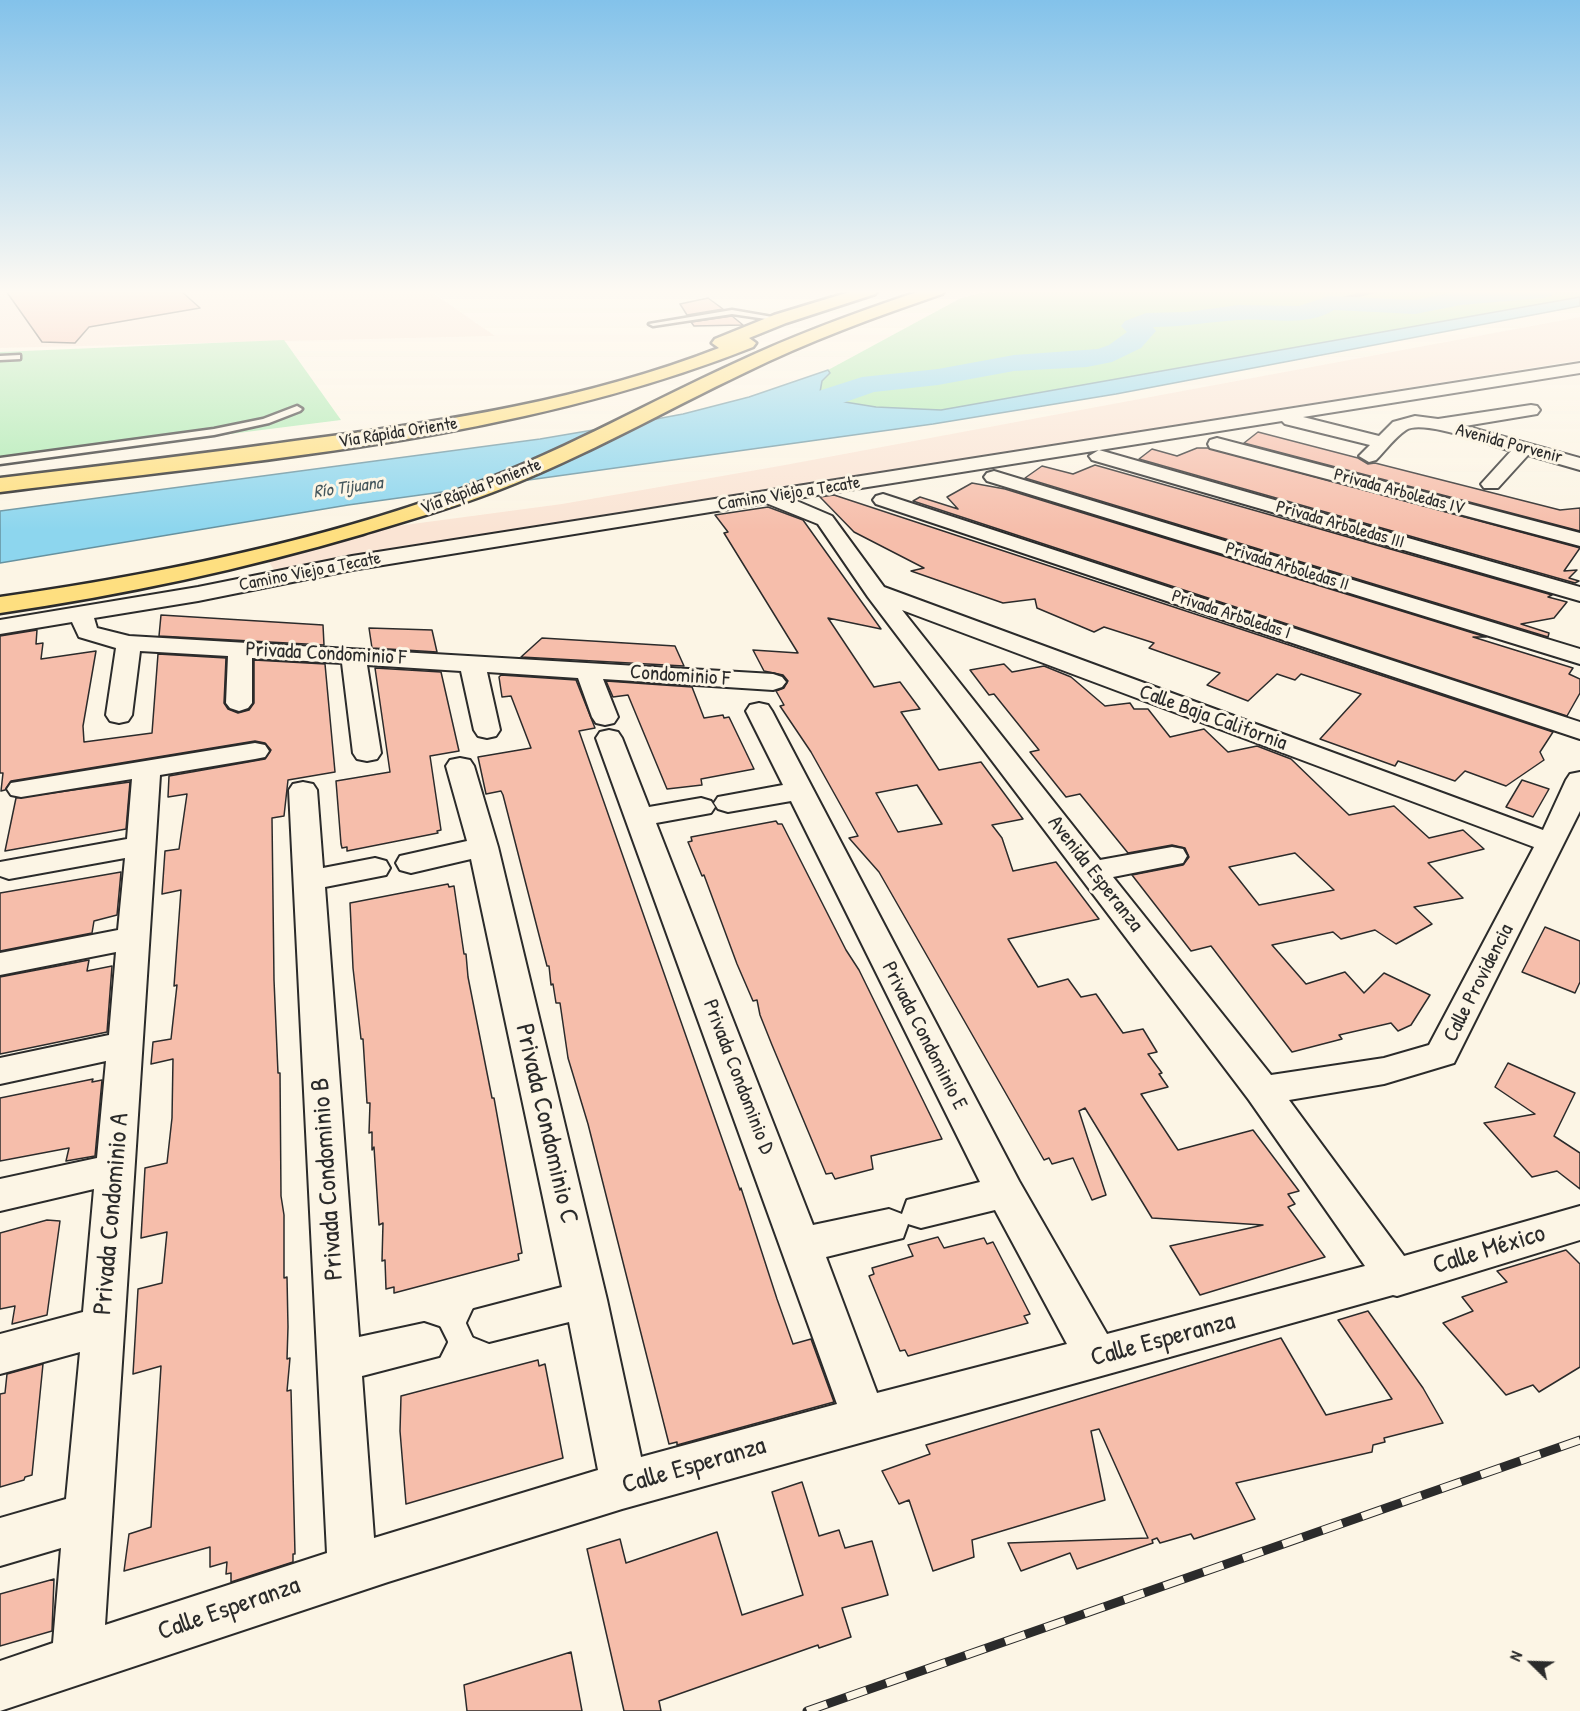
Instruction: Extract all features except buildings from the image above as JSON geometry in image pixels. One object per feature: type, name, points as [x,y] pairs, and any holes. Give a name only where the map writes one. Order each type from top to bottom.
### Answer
[{"type":"highway","points":[[482,420],[557,395],[643,371]]},
{"type":"highway","name":"Vía Rápida Oriente","points":[[2,470],[379,437],[519,414],[633,384],[671,371]]},
{"type":"highway","name":"Vía Rápida Poniente","points":[[0,607],[120,587],[255,556],[428,508],[511,478],[617,430],[733,371]]},
{"type":"highway","points":[[0,607],[123,596],[198,594]]},
{"type":"street","name":"Camino Viejo a Tecate","points":[[0,627],[198,594],[352,563],[1562,371]]},
{"type":"street","points":[[1276,417],[1375,449],[1400,426],[1415,421],[1438,425],[1531,410]]},
{"type":"street","name":"Avenida Porvenir","points":[[1438,425],[1580,464]]},
{"type":"street","name":"Privada Arboledas IV","points":[[1217,444],[1580,540]]},
{"type":"street","points":[[1491,484],[1524,448]]},
{"type":"street","name":"Privada Arboledas III","points":[[1100,456],[1580,594]]},
{"type":"street","name":"Privada Arboledas II","points":[[994,477],[1580,657]]},
{"type":"street","name":"Avenida Esperanza","points":[[770,498],[825,520],[876,592],[1262,1090],[1397,1278]]},
{"type":"street","name":"Privada Arboledas I","points":[[883,500],[1580,731]]},
{"type":"street","name":"Calle Baja California","points":[[876,592],[1551,843]]},
{"type":"street","name":"Privada Condominio F","points":[[80,613],[87,632],[98,637],[129,643],[587,669]]},
{"type":"street","points":[[118,715],[129,643]]},
{"type":"street","points":[[239,703],[240,648]]},
{"type":"street","points":[[353,655],[367,753]]},
{"type":"street","points":[[472,663],[487,730]]},
{"type":"street","name":"Condominio F","points":[[587,669],[708,678],[766,697]]},
{"type":"street","name":"Privada Condominio D","points":[[587,669],[864,1418]]},
{"type":"street","points":[[708,678],[721,703]]},
{"type":"street","name":"Privada Condominio E","points":[[766,697],[798,790],[1005,1192],[1097,1357]]},
{"type":"street","points":[[21,789],[147,767],[255,752]]},
{"type":"street","name":"Privada Condominio C","points":[[460,766],[483,848],[586,1300],[624,1485]]},
{"type":"street","name":"Privada Condominio A","points":[[77,1660],[147,767]]},
{"type":"street","name":"Calle Providencia","points":[[1262,1090],[1384,1071],[1442,1053],[1551,843],[1580,780]]},
{"type":"street","name":"Privada Condominio B","points":[[303,790],[352,1567]]},
{"type":"street","points":[[640,817],[798,790]]},
{"type":"street","points":[[9,869],[141,846]]},
{"type":"street","points":[[411,863],[483,848]]},
{"type":"street","points":[[1092,871],[1172,856]]},
{"type":"street","points":[[309,880],[375,868]]},
{"type":"street","points":[[0,964],[134,938]]},
{"type":"street","points":[[0,1071],[125,1044]]},
{"type":"street","points":[[0,1195],[116,1169]]},
{"type":"street","points":[[801,1245],[1005,1192]]},
{"type":"street","name":"Calle México","points":[[1397,1278],[1580,1223]]},
{"type":"street","name":"Calle Esperanza","points":[[0,1687],[352,1567],[624,1485],[864,1418],[1397,1278]]},
{"type":"street","points":[[489,1323],[586,1300]]},
{"type":"street","points":[[0,1354],[103,1326]]},
{"type":"street","points":[[339,1361],[424,1342]]},
{"type":"street","points":[[0,1542],[89,1516]]},
{"type":"lane","points":[[2,470],[214,432],[266,421],[297,409]]},
{"type":"shaded area","points":[[1291,371],[1513,371],[274,570],[269,562],[397,526],[562,504]]},
{"type":"green space","points":[[0,371],[306,371],[341,420],[0,463]]},
{"type":"green space","points":[[829,371],[1162,371],[941,410],[859,407],[842,404],[829,399],[820,392],[822,381],[830,373]]},
{"type":"green space","points":[[289,441],[0,478],[0,476]]},
{"type":"water","points":[[826,371],[830,373],[822,381],[820,392],[826,399],[876,407],[941,410],[1162,371],[1238,371],[1116,394],[933,424],[348,505],[0,563],[0,511],[540,439],[683,414],[749,397]]},
{"type":"waterway","name":"Río Tijuana","points":[[777,417],[841,392],[874,383],[938,377],[971,371]]},
{"type":"railway","points":[[807,1711],[1580,1440]]}]
